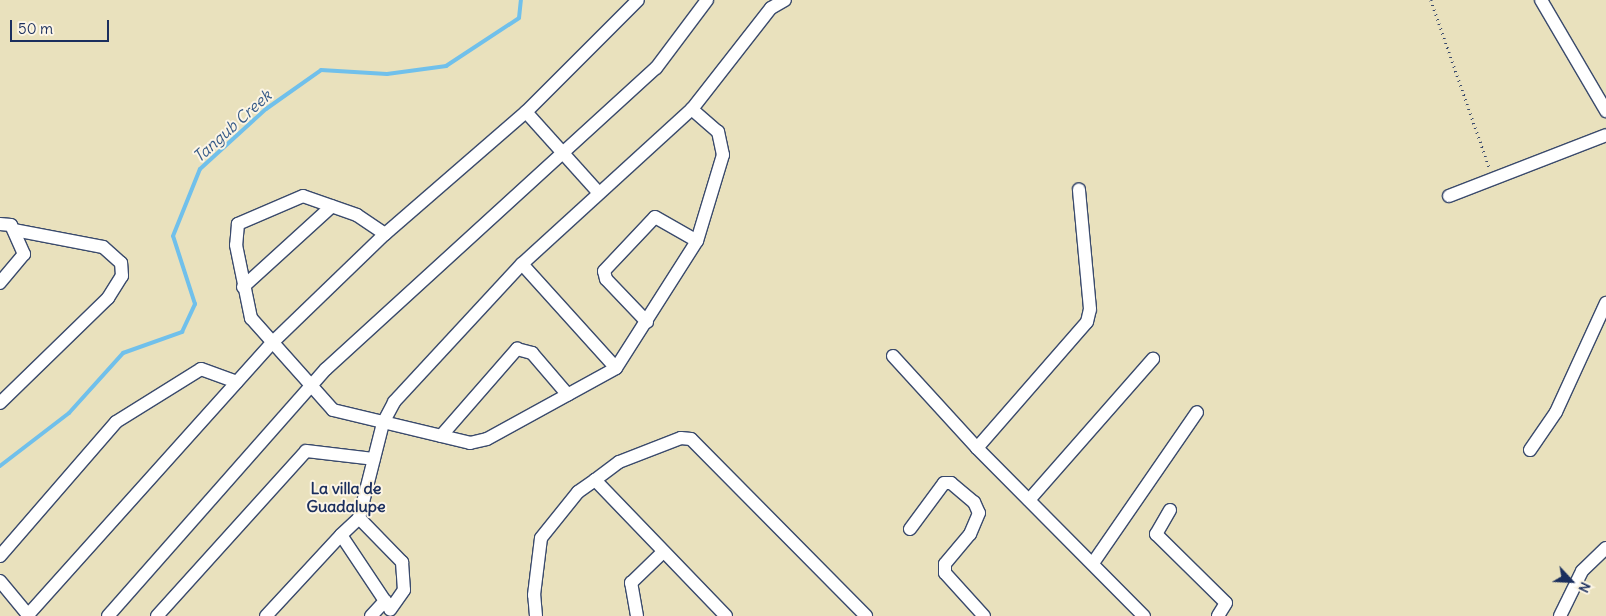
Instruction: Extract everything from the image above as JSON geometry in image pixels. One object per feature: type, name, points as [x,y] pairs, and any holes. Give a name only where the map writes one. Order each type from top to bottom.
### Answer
[{"type":"street","points":[[0,581],[28,616],[273,342],[385,234],[526,112],[638,0]]},
{"type":"street","points":[[108,616],[310,388],[656,68],[707,0]]},
{"type":"street","points":[[266,616],[359,518],[383,423],[412,380],[522,264],[692,109],[770,4],[785,0]]},
{"type":"street","points":[[1541,0],[1606,111]]},
{"type":"street","points":[[385,234],[332,206],[303,196],[238,224],[235,234],[243,287],[251,318],[310,388],[342,414],[441,436],[479,441],[616,368],[647,322],[697,241],[723,155],[718,132],[692,109]]},
{"type":"street","points":[[526,112],[599,193]]},
{"type":"street","points":[[1448,196],[1493,177],[1606,135]]},
{"type":"street","points":[[977,448],[1087,322],[1090,309],[1079,190]]},
{"type":"street","points":[[243,287],[332,206]]},
{"type":"street","points":[[647,322],[606,279],[604,271],[655,217],[697,241]]},
{"type":"street","points":[[0,224],[9,222],[14,230],[23,258],[0,283]]},
{"type":"street","points":[[0,403],[108,298],[122,276],[121,263],[103,247],[14,230]]},
{"type":"street","points":[[522,264],[616,368]]},
{"type":"street","points":[[1530,450],[1556,412],[1606,303]]},
{"type":"street","points":[[441,436],[517,350],[532,354],[568,395]]},
{"type":"street","points":[[893,356],[977,448],[1144,616]]},
{"type":"street","points":[[1029,500],[1152,359]]},
{"type":"street","points":[[0,556],[116,422],[201,369],[237,382]]},
{"type":"street","points":[[1093,563],[1197,412]]},
{"type":"street","points":[[536,616],[534,595],[541,538],[578,492],[619,462],[672,441],[691,439],[866,616]]},
{"type":"street","points":[[157,616],[306,451],[374,459]]},
{"type":"street","points":[[595,480],[662,554],[726,616]]},
{"type":"street","points":[[910,529],[944,483],[951,483],[974,502],[979,514],[970,534],[945,564],[945,573],[984,616]]},
{"type":"street","points":[[1170,510],[1156,534],[1226,603],[1218,616]]},
{"type":"street","points":[[359,518],[402,562],[404,590],[390,609],[371,616]]},
{"type":"street","points":[[341,535],[390,609]]},
{"type":"street","points":[[1560,616],[1582,572],[1606,548]]},
{"type":"street","points":[[637,616],[631,583],[662,554]]},
{"type":"path","points":[[1431,0],[1454,76],[1493,177]]},
{"type":"waterway","name":"Tangub Creek","points":[[0,466],[69,413],[123,353],[182,332],[195,304],[173,236],[200,169],[266,109],[321,70],[387,74],[446,66],[519,18],[521,0]]},
{"type":"district","name":"La villa de Guadalupe","points":[[346,497]]}]
